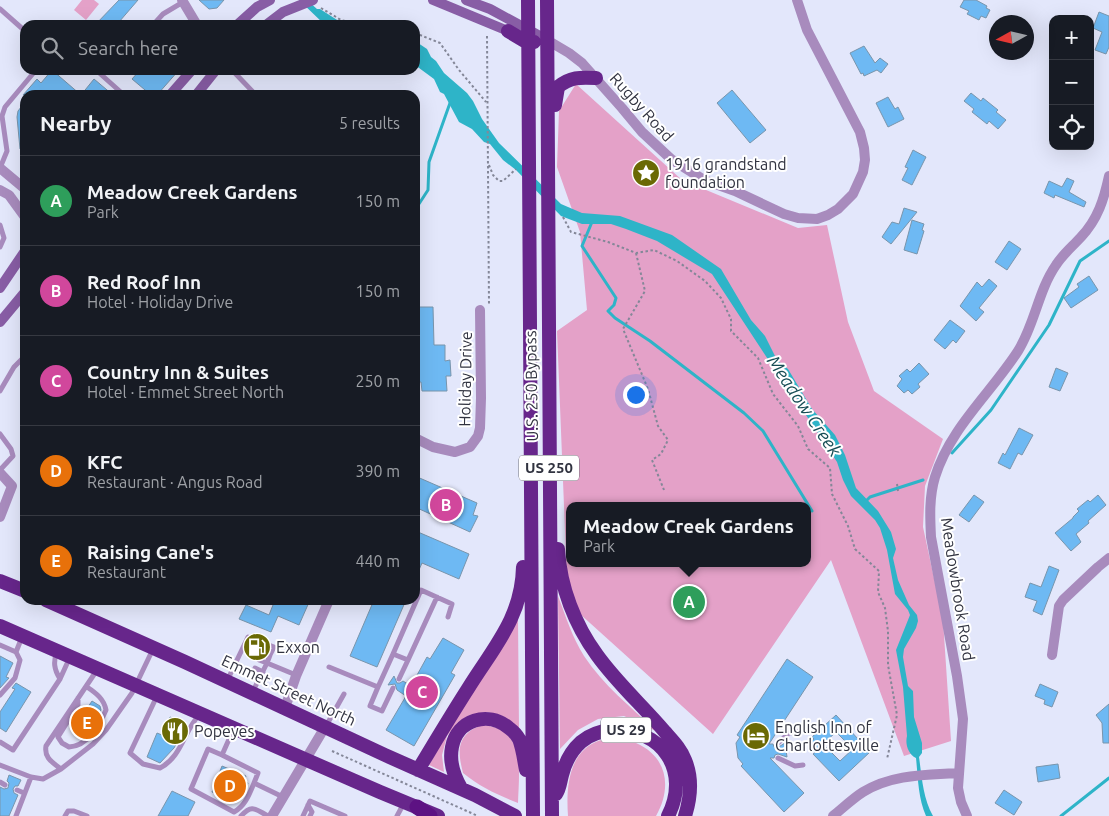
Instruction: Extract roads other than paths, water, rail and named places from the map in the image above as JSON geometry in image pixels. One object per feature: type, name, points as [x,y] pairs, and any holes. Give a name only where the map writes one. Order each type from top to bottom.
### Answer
[{"type":"highway","name":"U.S. 250 Bypass","points":[[528,0],[532,785]]},
{"type":"highway","name":"U.S. 250 Bypass","points":[[547,0],[552,801]]},
{"type":"highway","points":[[508,31],[547,40]]},
{"type":"highway","points":[[548,134],[554,121],[558,87],[572,78],[596,78]]},
{"type":"highway","points":[[418,770],[501,639],[512,619],[519,600],[523,579],[524,500],[531,444]]},
{"type":"highway","points":[[550,510],[557,526],[559,563],[565,591],[582,632],[606,668],[658,724],[680,750],[685,760],[690,784],[690,798],[684,816]]},
{"type":"highway","points":[[0,581],[20,589]]},
{"type":"highway","name":"Emmet Street North","points":[[57,605],[461,788],[515,816]]},
{"type":"highway","points":[[0,626],[438,816]]},
{"type":"highway","points":[[461,788],[452,767],[452,747],[461,729],[467,723],[484,718],[500,721],[519,738],[526,770],[532,785]]},
{"type":"highway","name":"US 29","points":[[552,816],[552,801],[559,789],[568,757],[582,741],[608,730],[631,731],[643,734],[653,741],[670,759],[676,775],[677,791],[676,799],[668,816]]},
{"type":"highway","name":"US 250","points":[[532,785],[533,816]]},
{"type":"highway","points":[[411,804],[430,816]]},
{"type":"main road","points":[[243,20],[257,7],[270,0]]},
{"type":"main road","points":[[273,20],[283,12],[312,0]]},
{"type":"main road","points":[[432,0],[508,31]]},
{"type":"main road","points":[[466,0],[490,8],[512,22],[528,36]]},
{"type":"main road","points":[[174,90],[188,75]]},
{"type":"main road","points":[[200,90],[212,75]]},
{"type":"main road","points":[[0,288],[20,258]]},
{"type":"main road","points":[[0,322],[20,298]]},
{"type":"street","name":"Rugby Road","points":[[547,40],[582,63],[654,145],[689,172],[784,214],[812,219],[828,215],[847,201],[859,184],[865,160],[860,132],[808,30],[797,0]]},
{"type":"street","points":[[183,1],[194,20]]},
{"type":"street","points":[[0,168],[20,185]]},
{"type":"street","name":"Meadowbrook Road","points":[[968,816],[959,795],[958,773],[963,719],[932,537],[930,514],[935,477],[944,455],[956,435],[1022,343],[1034,317],[1048,276],[1057,262],[1082,236],[1098,215],[1103,203],[1109,176]]},
{"type":"street","points":[[0,190],[9,195],[20,210]]},
{"type":"street","name":"Holiday Drive","points":[[420,440],[433,447],[455,452],[470,447],[478,436],[482,398],[484,312]]},
{"type":"street","points":[[0,473],[12,486]]},
{"type":"street","points":[[0,499],[12,486]]},
{"type":"street","points":[[0,517],[12,486]]},
{"type":"street","points":[[1052,655],[1059,606],[1098,566],[1109,558]]},
{"type":"street","points":[[285,708],[296,676],[327,605]]},
{"type":"street","points":[[270,816],[325,727]]},
{"type":"street","points":[[833,816],[864,791],[891,780],[910,776],[958,773]]},
{"type":"lane","points":[[158,20],[183,1]]},
{"type":"lane","points":[[0,8],[20,26]]},
{"type":"lane","points":[[0,168],[7,151],[2,116],[5,107],[32,75]]},
{"type":"lane","points":[[102,75],[118,90]]},
{"type":"lane","points":[[237,75],[251,90]]},
{"type":"lane","points":[[0,225],[4,238],[0,247]]},
{"type":"lane","points":[[0,391],[20,361]]},
{"type":"lane","points":[[0,434],[12,449],[14,456],[0,470]]},
{"type":"lane","points":[[420,592],[421,590],[452,604],[448,617]]},
{"type":"lane","points":[[399,679],[437,597]]},
{"type":"lane","points":[[393,688],[382,710],[370,706],[414,605]]},
{"type":"lane","points":[[16,652],[23,636]]},
{"type":"lane","points":[[227,681],[248,637],[254,639]]},
{"type":"lane","points":[[244,644],[250,646]]},
{"type":"lane","points":[[252,693],[274,647],[266,644]]},
{"type":"lane","points":[[0,645],[16,652],[20,660],[14,678],[0,695]]},
{"type":"lane","points":[[0,765],[31,777],[44,779],[61,769],[93,744],[114,719],[136,685],[153,648]]},
{"type":"lane","points":[[57,651],[54,659],[54,670],[60,679]]},
{"type":"lane","points":[[241,652],[247,654]]},
{"type":"lane","points":[[262,652],[270,655]]},
{"type":"lane","points":[[393,654],[408,660]]},
{"type":"lane","points":[[0,742],[13,750],[60,679],[70,656]]},
{"type":"lane","points":[[237,660],[243,662]]},
{"type":"lane","points":[[259,660],[296,676]]},
{"type":"lane","points":[[329,667],[378,687]]},
{"type":"lane","points":[[61,769],[48,758],[45,753],[46,746],[98,668]]},
{"type":"lane","points":[[255,668],[263,672]]},
{"type":"lane","points":[[78,698],[78,705],[58,737],[62,743],[69,747],[87,741],[106,710],[104,702],[98,695],[86,687]]},
{"type":"lane","points":[[158,694],[130,753],[143,764],[154,767],[164,766],[179,750],[194,720],[200,713]]},
{"type":"lane","points":[[325,727],[344,694]]},
{"type":"lane","points":[[222,755],[234,728]]},
{"type":"lane","points":[[777,744],[789,733],[801,731]]},
{"type":"lane","points":[[208,748],[222,755],[258,773],[245,802],[239,810],[234,812],[191,789],[208,748]]},
{"type":"lane","points":[[778,758],[795,766],[803,765]]},
{"type":"lane","points":[[16,816],[31,777]]},
{"type":"lane","points":[[254,784],[283,797]]},
{"type":"lane","points":[[16,790],[24,794]]},
{"type":"lane","points":[[303,816],[310,801],[345,816]]},
{"type":"lane","points":[[397,816],[411,804]]},
{"type":"lane","points":[[308,805],[312,812],[310,816]]},
{"type":"lane","points":[[240,816],[247,809],[255,808],[270,816]]},
{"type":"lane","points":[[65,816],[68,812],[74,811],[87,816]]},
{"type":"water","points":[[299,0],[307,0],[317,9],[337,20],[320,20]]},
{"type":"water","name":"Meadow Creek","points":[[420,44],[427,49],[444,73],[467,93],[499,143],[561,204],[582,213],[620,216],[672,235],[721,269],[751,320],[765,336],[777,360],[788,369],[812,409],[835,435],[845,455],[856,488],[878,511],[891,532],[896,549],[893,558],[898,580],[909,605],[917,615],[916,628],[904,649],[903,657],[908,686],[913,691],[914,717],[922,743],[922,753],[919,757],[923,788],[933,816],[926,816],[923,809],[916,758],[909,751],[906,742],[903,687],[896,650],[910,615],[895,594],[887,550],[880,528],[875,520],[851,496],[837,462],[799,401],[777,373],[712,274],[657,241],[626,229],[611,224],[582,224],[561,216],[516,170],[503,160],[490,144],[484,142],[472,129],[459,122],[434,79],[420,69]]},
{"type":"waterway","points":[[420,202],[428,190],[429,162],[450,103]]},
{"type":"waterway","points":[[592,222],[582,246],[616,298],[614,305],[608,311],[744,413],[763,431],[806,502]]},
{"type":"waterway","points":[[952,453],[991,410],[1049,325],[1080,261],[1109,241]]},
{"type":"waterway","points":[[864,503],[870,497],[923,480]]},
{"type":"waterway","points":[[1061,816],[1109,778]]},
{"type":"place","name":"1916 grandstand foundation","points":[[646,173]]},
{"type":"place","name":"Red Roof Inn","points":[[446,505]]},
{"type":"place","name":"Meadow Creek Gardens","points":[[689,602]]},
{"type":"place","name":"Exxon","points":[[257,647]]},
{"type":"place","name":"Country Inn & Suites","points":[[422,692]]},
{"type":"place","name":"Raising Cane's","points":[[87,723]]},
{"type":"place","name":"Popeyes","points":[[175,731]]},
{"type":"place","name":"English Inn of Charlottesville","points":[[756,736]]},
{"type":"place","name":"KFC","points":[[230,786]]}]
